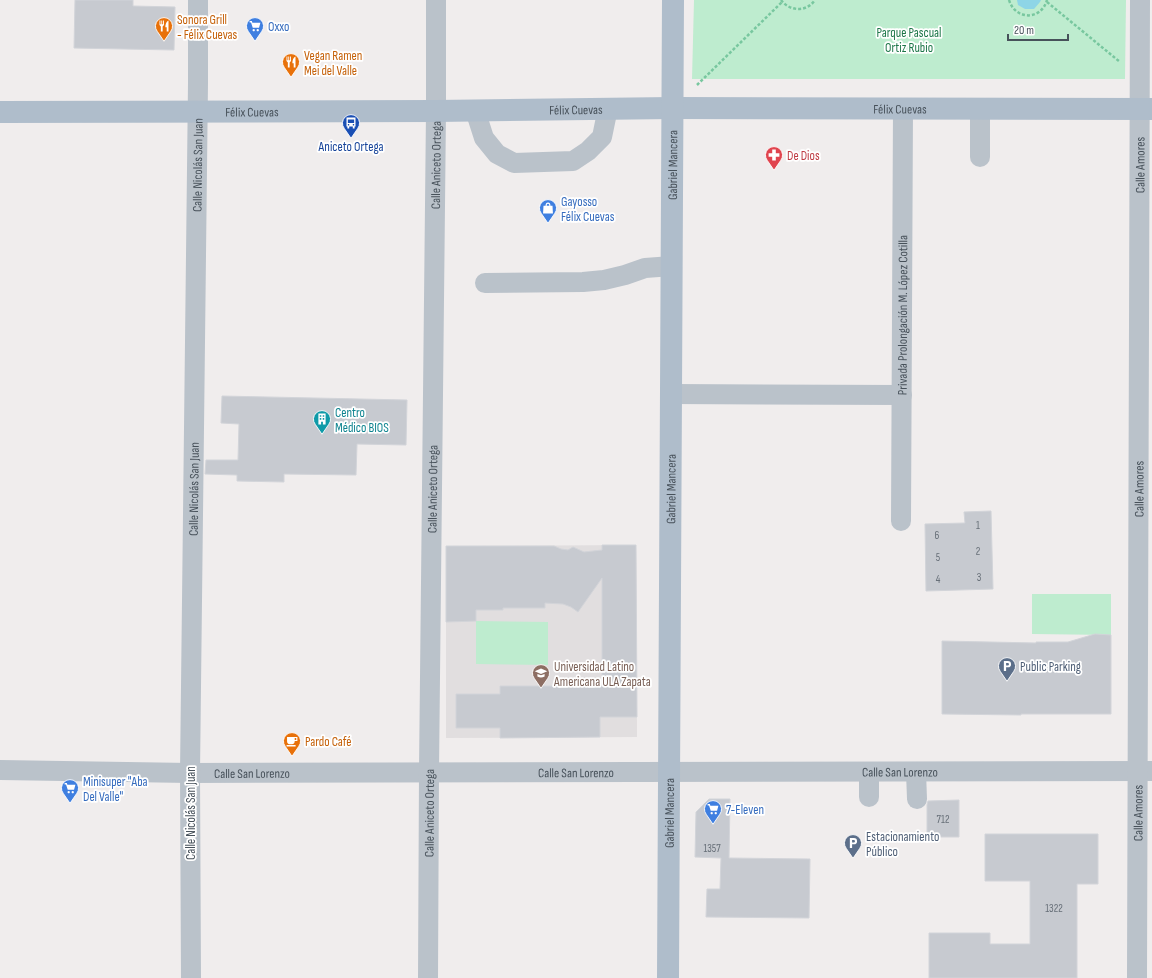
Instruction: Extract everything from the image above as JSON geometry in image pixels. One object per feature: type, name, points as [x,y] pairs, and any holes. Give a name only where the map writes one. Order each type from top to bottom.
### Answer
[{"type":"main road","name":"Gabriel Mancera","points":[[668,978],[673,0]]},
{"type":"main road","name":"Félix Cuevas","points":[[0,112],[436,111],[608,108],[1146,109]]},
{"type":"street","name":"Calle Nicolás San Juan","points":[[190,978],[190,773],[198,0]]},
{"type":"street","name":"Calle Aniceto Ortega","points":[[428,978],[436,0]]},
{"type":"street","name":"Calle Amores","points":[[1137,978],[1145,771],[1146,109],[1140,81],[1140,0]]},
{"type":"street","points":[[475,110],[484,138],[497,154],[514,163],[574,161],[588,151],[602,137],[608,108]]},
{"type":"street","name":"Privada Prolongación M. López Cotilla","points":[[901,521],[903,109]]},
{"type":"street","points":[[980,109],[980,156]]},
{"type":"street","points":[[485,283],[583,282],[604,280],[645,268],[672,266]]},
{"type":"street","points":[[671,394],[902,395]]},
{"type":"street","name":"Calle San Lorenzo","points":[[0,770],[190,773],[1145,771]]},
{"type":"street","points":[[869,772],[869,797]]},
{"type":"street","points":[[916,772],[917,799]]},
{"type":"path","points":[[697,85],[782,1],[792,9],[798,10],[810,6],[815,0]]},
{"type":"path","points":[[1009,0],[1016,12],[1028,16],[1040,12],[1044,8],[1047,1],[1125,66],[1140,81]]},
{"type":"shaded area","name":"Universidad Latino Americana ULA Zapata","points":[[636,545],[637,737],[446,738],[446,546]]},
{"type":"green space","name":"Parque Pascual Ortiz Rubio","points":[[694,0],[1126,0],[1125,79],[692,79]]},
{"type":"green space","points":[[1032,594],[1111,594],[1111,635],[1032,634]]},
{"type":"green space","points":[[476,621],[548,622],[548,665],[476,664]]},
{"type":"water","points":[[1017,0],[1041,0],[1034,9],[1025,9],[1018,5]]},
{"type":"building","points":[[75,0],[133,0],[133,6],[175,7],[174,50],[74,48]]},
{"type":"building","name":"Centro Médico BIOS","points":[[222,396],[407,400],[406,445],[357,444],[356,475],[284,474],[284,482],[237,481],[237,475],[205,474],[206,460],[238,460],[239,424],[221,423]]},
{"type":"building","points":[[991,511],[993,589],[926,591],[925,524],[965,523],[964,512]]},
{"type":"building","name":"Universidad Latino Americana ULA Zapata","points":[[602,545],[636,545],[637,717],[600,717],[600,737],[500,738],[500,728],[456,728],[456,694],[500,694],[500,686],[602,686],[602,578],[578,612],[563,604],[545,603],[545,608],[503,608],[503,610],[476,610],[476,621],[446,622],[446,546],[554,546],[568,550],[573,547],[584,552],[602,550]]},
{"type":"building","points":[[1095,634],[1111,635],[1111,714],[942,714],[942,641],[1036,643],[1068,642]]},
{"type":"building","points":[[709,799],[730,799],[729,858],[810,859],[809,918],[706,917],[707,889],[720,889],[721,858],[695,857],[696,812]]},
{"type":"building","points":[[959,800],[959,837],[927,837],[928,801]]},
{"type":"building","points":[[985,834],[1098,834],[1098,884],[1077,884],[1077,978],[929,978],[929,933],[990,933],[990,944],[1030,944],[1030,881],[985,881]]},
{"type":"place","name":"Sonora Grill - Félix Cuevas","points":[[164,41]]},
{"type":"place","name":"Oxxo","points":[[255,41]]},
{"type":"place","name":"Vegan Ramen Mei del Valle","points":[[291,77]]},
{"type":"place","name":"Aniceto Ortega","points":[[351,138]]},
{"type":"place","name":"De Dios","points":[[774,170]]},
{"type":"place","name":"Gayosso Félix Cuevas","points":[[548,223]]},
{"type":"place","name":"Centro Médico BIOS","points":[[322,434]]},
{"type":"place","name":"Public Parking","points":[[1007,681]]},
{"type":"place","name":"Universidad Latino Americana ULA Zapata","points":[[541,688]]},
{"type":"place","name":"Pardo Café","points":[[292,756]]},
{"type":"place","name":"Minisuper \"Aba Del Valle\"","points":[[70,803]]},
{"type":"place","name":"7-Eleven","points":[[713,824]]},
{"type":"place","name":"Estacionamiento Público","points":[[853,858]]}]
